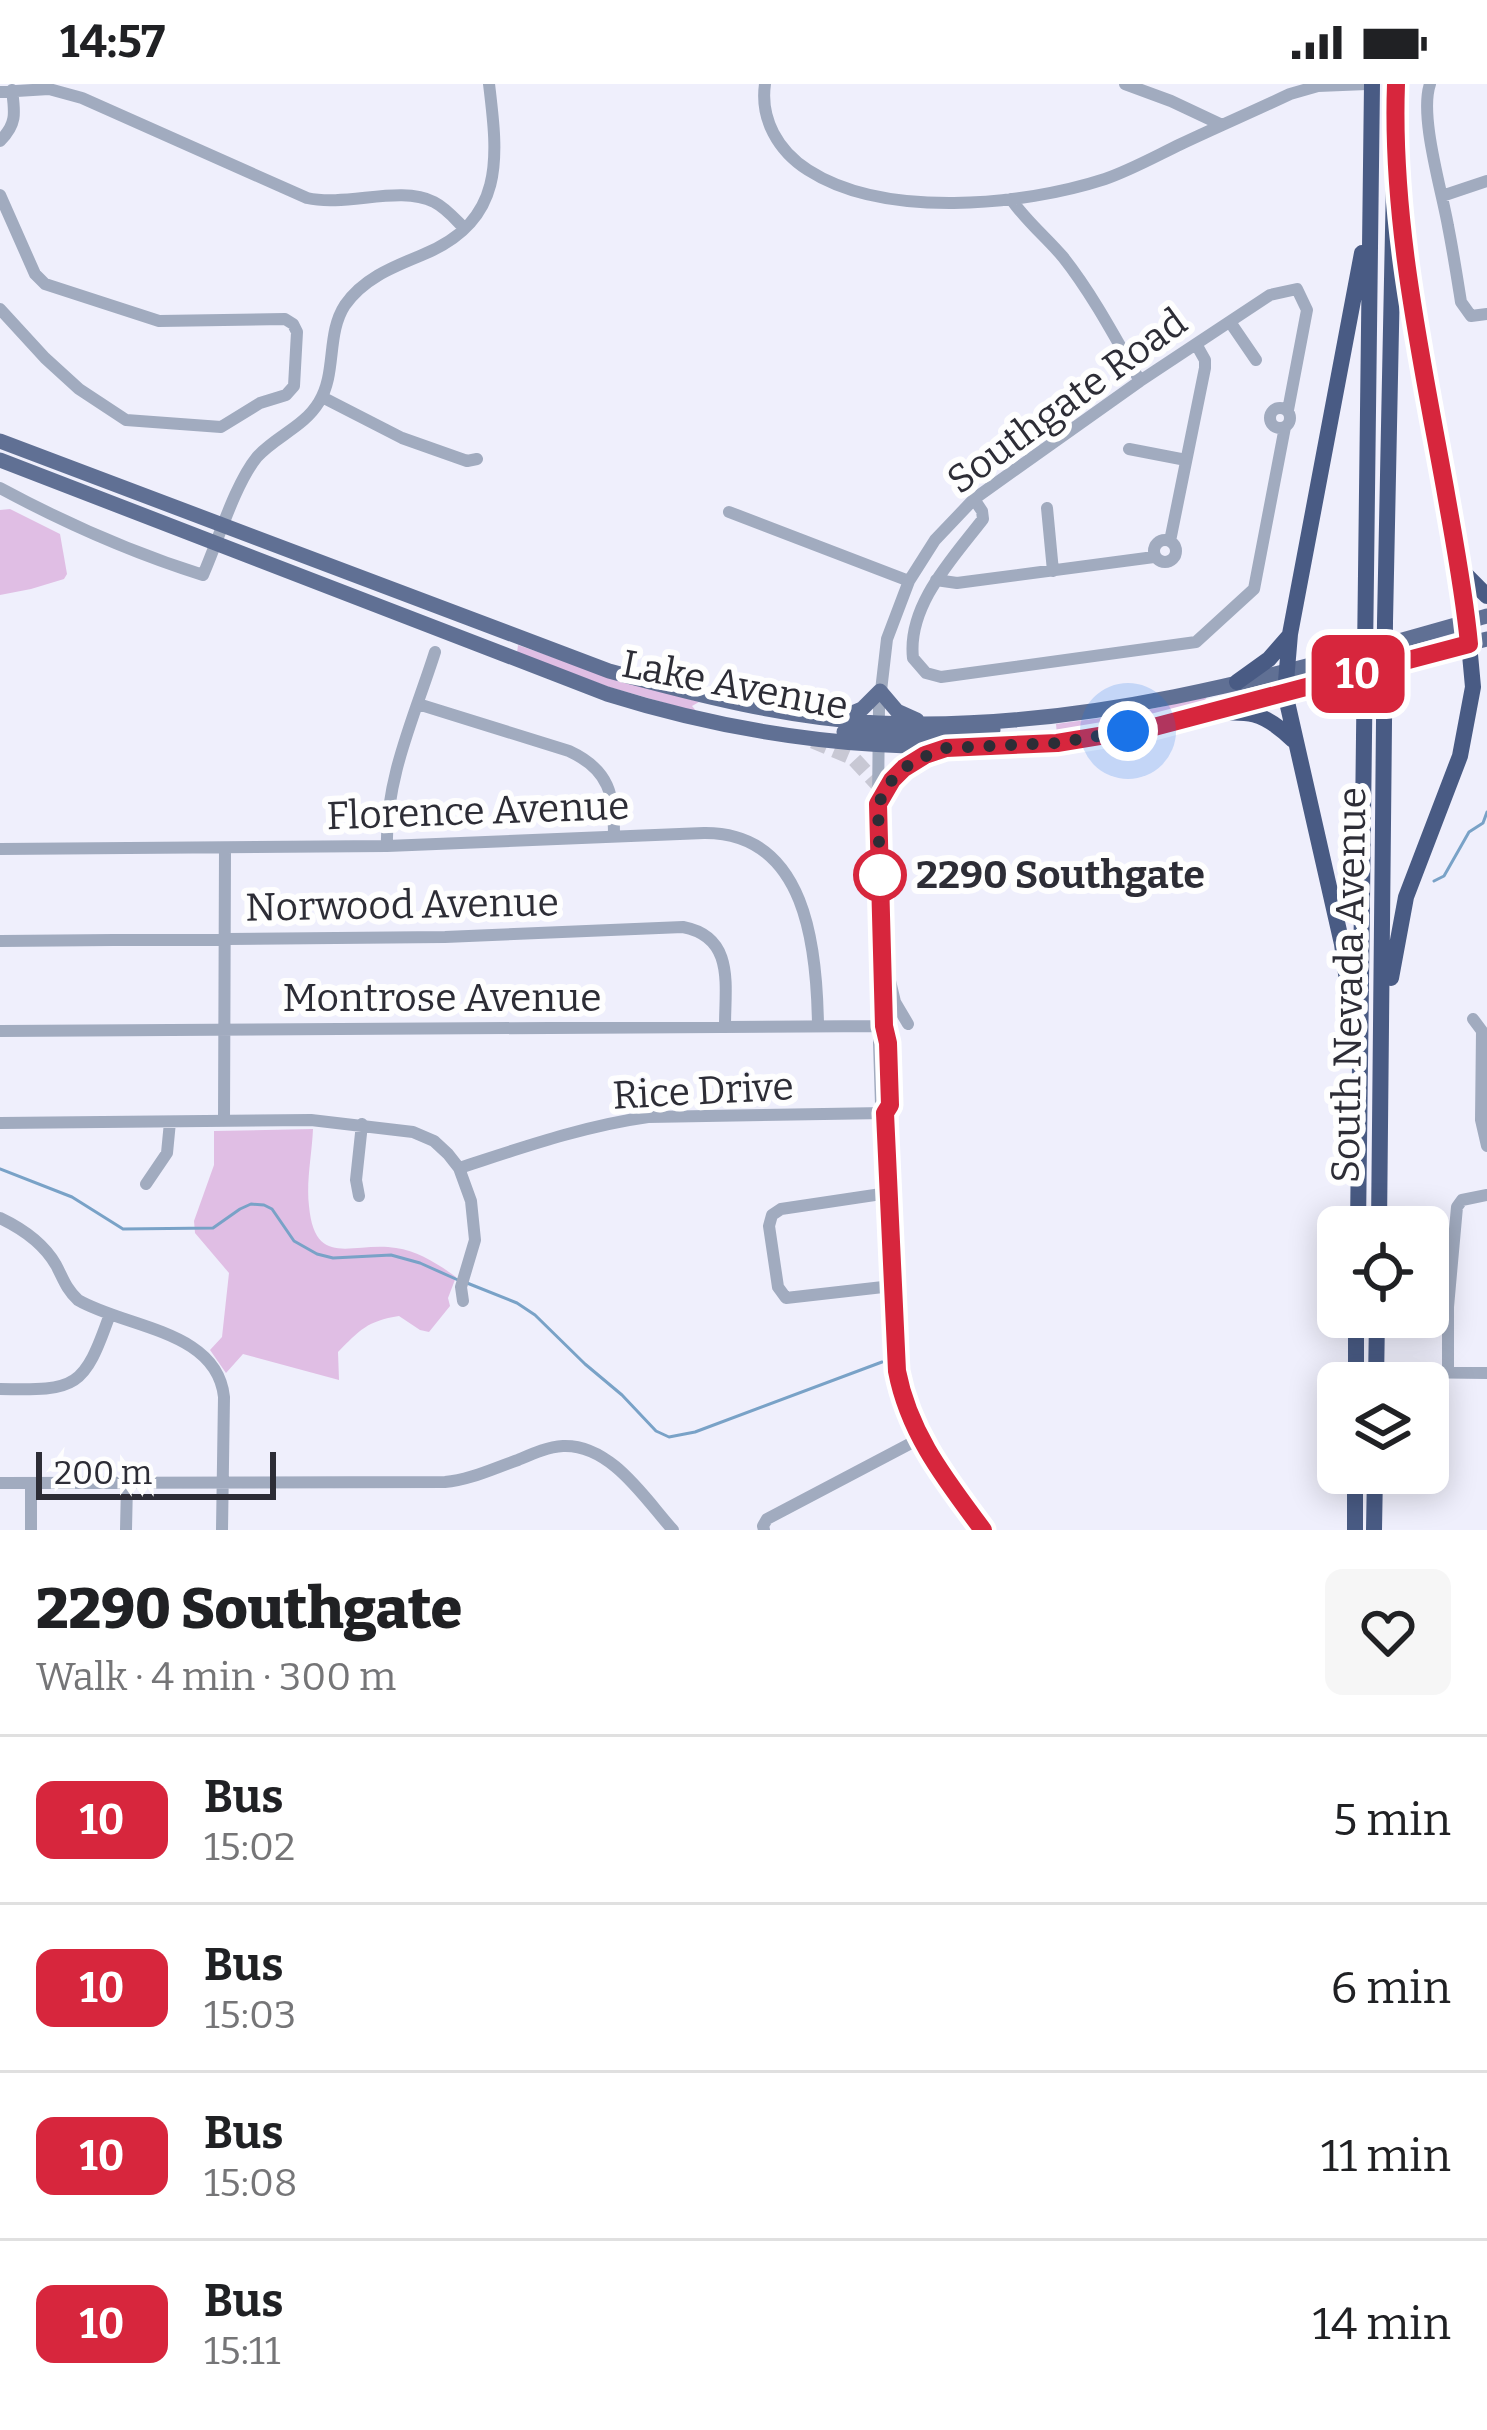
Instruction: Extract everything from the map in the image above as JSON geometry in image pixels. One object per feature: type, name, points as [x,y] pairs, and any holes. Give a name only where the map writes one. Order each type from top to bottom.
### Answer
[{"type":"highway","points":[[1369,84],[1377,568]]},
{"type":"highway","points":[[1377,568],[1395,93]]},
{"type":"highway","points":[[1382,1068],[1406,897],[1460,756],[1478,641],[1467,622],[1408,273],[1395,93]]},
{"type":"highway","points":[[1359,1174],[1347,970],[1285,693],[1290,634],[1358,280],[1372,162]]},
{"type":"highway","points":[[1459,566],[1487,596]]},
{"type":"highway","name":"South Nevada Avenue","points":[[1358,1206],[1364,744],[1377,568]]},
{"type":"highway","name":"South Nevada Avenue","points":[[1377,568],[1384,744],[1379,1206]]},
{"type":"highway","points":[[1237,682],[1269,658],[1290,634]]},
{"type":"highway","points":[[1473,687],[1487,663]]},
{"type":"highway","points":[[1207,714],[1262,715],[1295,742]]},
{"type":"highway","points":[[1355,1494],[1355,1530]]},
{"type":"highway","points":[[1374,1530],[1375,1494]]},
{"type":"main road","name":"Lake Avenue","points":[[0,441],[609,671],[729,701],[834,718],[878,734],[946,748],[1057,743],[1154,727],[1478,641]]},
{"type":"main road","name":"Lake Avenue","points":[[0,460],[607,694],[764,732],[878,734],[932,723],[1031,718],[1133,705],[1487,616]]},
{"type":"main road","points":[[834,718],[862,710],[880,691],[897,711],[932,723]]},
{"type":"main road","points":[[878,734],[964,735],[1031,718]]},
{"type":"main road","points":[[878,804],[904,768],[946,748]]},
{"type":"street","points":[[0,488],[161,562],[203,575],[249,468],[265,449],[310,415],[322,397],[338,321],[353,296],[389,268],[436,249],[464,228],[486,198],[496,146],[489,84]]},
{"type":"street","points":[[765,84],[764,107],[775,137],[795,161],[816,175],[908,201],[957,203],[1011,200],[1111,177],[1305,89],[1369,84]]},
{"type":"street","points":[[1125,84],[1222,125]]},
{"type":"street","points":[[1385,84],[1395,93]]},
{"type":"street","points":[[1430,84],[1427,108],[1461,302],[1472,316],[1487,314]]},
{"type":"street","points":[[0,141],[15,120],[7,89],[49,89],[82,98],[307,198],[338,202],[415,197],[441,206],[464,228]]},
{"type":"street","points":[[1442,196],[1487,181]]},
{"type":"street","points":[[0,195],[35,274],[45,284],[159,321],[286,319],[297,332],[296,381],[286,395],[260,403],[221,427],[133,422],[79,388],[0,309]]},
{"type":"street","points":[[1011,200],[1064,259],[1139,381]]},
{"type":"street","name":"Southgate Road","points":[[978,1528],[919,1439],[901,1390],[896,1354],[878,804],[880,691],[887,639],[909,580],[935,540],[974,499],[1270,295],[1297,289],[1306,310],[1288,410],[1278,408],[1270,416],[1275,426],[1285,427],[1265,534]]},
{"type":"street","points":[[1230,322],[1256,360]]},
{"type":"street","points":[[936,580],[957,583],[1154,556],[1155,545],[1170,541],[1205,368],[1196,344]]},
{"type":"street","points":[[322,397],[402,438],[466,460],[477,459]]},
{"type":"street","points":[[1129,449],[1186,460]]},
{"type":"street","points":[[974,499],[983,519],[936,580],[912,640],[915,664],[926,673],[941,676],[1196,642],[1254,589],[1265,534],[1248,531]]},
{"type":"street","points":[[1047,508],[1053,571]]},
{"type":"street","points":[[729,512],[909,580]]},
{"type":"street","points":[[1122,632],[1124,652]]},
{"type":"street","points":[[1009,651],[1011,667]]},
{"type":"street","points":[[387,846],[389,799],[435,652]]},
{"type":"street","points":[[418,704],[587,760],[610,791],[614,836]]},
{"type":"street","name":"Florence Avenue","points":[[0,849],[387,846],[714,832],[745,840],[773,857],[792,884],[816,966],[818,1026]]},
{"type":"street","points":[[224,1121],[226,848]]},
{"type":"street","name":"Norwood Avenue","points":[[0,941],[445,937],[683,927],[702,932],[720,952],[725,970],[725,1026]]},
{"type":"street","points":[[883,948],[895,1002],[908,1024]]},
{"type":"street","points":[[1473,1019],[1481,1031],[1481,1120],[1487,1146]]},
{"type":"street","name":"Montrose Avenue","points":[[0,1030],[884,1026]]},
{"type":"street","name":"Rice Drive","points":[[459,1168],[550,1139],[648,1117],[885,1113]]},
{"type":"street","points":[[0,1123],[57,1129],[311,1120],[428,1130],[459,1168],[471,1202],[476,1228],[463,1288]]},
{"type":"street","points":[[146,1184],[167,1153],[170,1122]]},
{"type":"street","points":[[359,1196],[356,1180],[362,1124]]},
{"type":"street","points":[[888,1193],[781,1209],[772,1215],[769,1226],[778,1287],[787,1298],[892,1286]]},
{"type":"street","points":[[1448,1362],[1457,1208],[1462,1200],[1487,1196]]},
{"type":"street","points":[[0,1218],[59,1256],[71,1294],[86,1305],[192,1346],[214,1365],[224,1397],[222,1530]]},
{"type":"street","points":[[0,1389],[47,1390],[77,1384],[95,1356],[110,1314]]},
{"type":"street","points":[[1449,1372],[1487,1373]]},
{"type":"street","points":[[764,1530],[767,1519],[919,1439]]},
{"type":"street","points":[[0,1483],[456,1481],[542,1450],[575,1447],[606,1460],[673,1530]]},
{"type":"street","points":[[31,1483],[31,1530]]},
{"type":"street","points":[[126,1530],[127,1484]]},
{"type":"shaded area","points":[[10,509],[60,534],[64,579],[0,595],[0,510]]},
{"type":"shaded area","points":[[518,645],[699,702],[692,706],[697,712],[609,687],[517,653]]},
{"type":"shaded area","points":[[1207,697],[1203,703],[1209,706],[1057,735],[1056,724]]},
{"type":"shaded area","points":[[313,1129],[308,1197],[319,1239],[328,1246],[396,1248],[428,1259],[456,1277],[450,1306],[429,1332],[399,1316],[365,1328],[338,1352],[339,1380],[243,1354],[226,1373],[210,1350],[222,1337],[229,1273],[195,1233],[194,1221],[214,1165],[214,1131]]},
{"type":"waterway","points":[[1434,881],[1444,876],[1469,832],[1483,823],[1487,812]]},
{"type":"waterway","points":[[0,1169],[72,1197],[123,1229],[213,1228],[251,1204],[264,1205],[294,1241],[317,1254],[333,1258],[391,1255],[458,1280]]},
{"type":"waterway","points":[[467,1283],[535,1315],[656,1431],[669,1437],[695,1432],[882,1362]]},
{"type":"tunnel","points":[[813,741],[853,758],[878,785]]},
{"type":"bus line","name":"10","points":[[983,1530],[917,1435],[897,1371],[878,804],[904,768],[946,748],[1057,743],[1154,727],[1469,644],[1401,220],[1396,84]]},
{"type":"place","name":"2290 Southgate","points":[[880,875]]},
{"type":"route","points":[[880,875],[880,880],[878,804],[892,780],[912,762],[946,748],[1057,743],[1128,731]]}]
